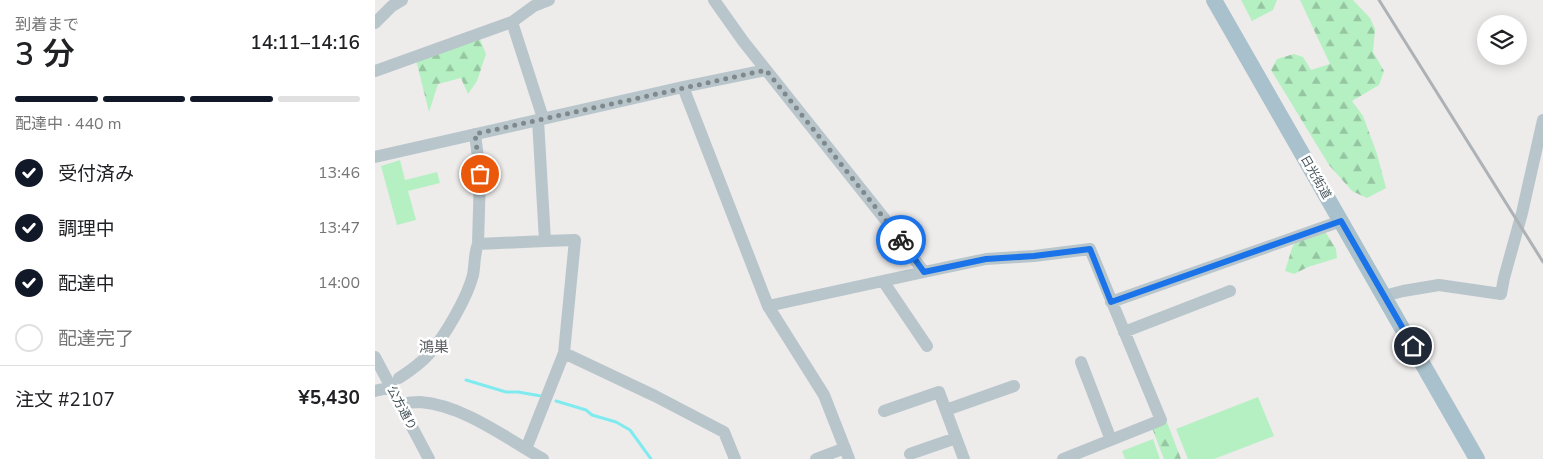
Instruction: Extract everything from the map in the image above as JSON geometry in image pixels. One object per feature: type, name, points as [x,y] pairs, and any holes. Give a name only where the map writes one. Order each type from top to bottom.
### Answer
[{"type":"main road","name":"日光街道","points":[[1214,0],[1477,459]]},
{"type":"street","points":[[375,23],[392,6],[402,0]]},
{"type":"street","points":[[375,71],[512,22],[533,3],[549,0]]},
{"type":"street","points":[[714,0],[743,41],[884,218],[924,272]]},
{"type":"street","points":[[512,22],[540,119],[545,241]]},
{"type":"street","points":[[375,157],[766,70]]},
{"type":"street","points":[[683,87],[768,306],[824,395],[847,454],[816,459]]},
{"type":"street","points":[[1384,296],[1439,285],[1501,294],[1522,214],[1543,120]]},
{"type":"street","points":[[375,391],[395,383],[413,370],[430,353],[457,312],[467,292],[473,274],[477,244],[480,174],[475,134]]},
{"type":"street","points":[[1111,302],[1341,221]]},
{"type":"street","points":[[477,244],[575,240],[564,353],[526,449]]},
{"type":"street","points":[[768,306],[986,259],[1034,256],[1090,249],[1161,420],[1063,459]]},
{"type":"street","points":[[883,281],[927,346]]},
{"type":"street","points":[[1124,332],[1230,290]]},
{"type":"street","points":[[564,353],[655,396],[724,432],[735,459]]},
{"type":"street","name":"公方通り","points":[[375,356],[395,383],[400,404],[429,459]]},
{"type":"street","points":[[1081,362],[1111,440]]},
{"type":"street","points":[[946,410],[1014,386]]},
{"type":"street","points":[[884,411],[939,392],[964,459]]},
{"type":"street","points":[[400,404],[419,402],[460,412],[543,459]]},
{"type":"street","points":[[910,454],[956,438]]},
{"type":"green space","points":[[1241,0],[1277,0],[1273,10],[1252,21]]},
{"type":"green space","points":[[1300,0],[1353,0],[1370,18],[1375,29],[1373,52],[1384,71],[1379,85],[1352,101],[1363,116],[1377,154],[1386,188],[1367,198],[1352,191],[1329,165],[1271,70],[1277,59],[1294,54],[1303,57],[1311,70],[1330,64]]},
{"type":"green space","points":[[479,37],[486,54],[477,81],[468,94],[461,78],[438,84],[429,112],[416,60]]},
{"type":"green space","points":[[400,160],[405,180],[437,172],[440,183],[408,191],[416,220],[397,225],[381,166]]},
{"type":"green space","points":[[1324,230],[1336,249],[1337,258],[1308,267],[1294,274],[1285,271],[1296,241]]},
{"type":"green space","points":[[1258,397],[1274,436],[1214,459],[1188,459],[1176,429]]},
{"type":"green space","points":[[1167,422],[1181,459],[1164,459],[1152,428]]},
{"type":"green space","points":[[1153,439],[1160,459],[1125,459],[1122,451]]},
{"type":"waterway","points":[[466,380],[506,392],[541,396]]},
{"type":"waterway","points":[[556,401],[586,410],[592,415],[616,422],[630,430],[651,459]]},
{"type":"railway","points":[[1379,0],[1543,262]]},
{"type":"way so far","points":[[480,174],[475,134],[766,70],[901,240]]},
{"type":"district","name":"鴻巣","points":[[434,347]]},
{"type":"route","points":[[901,240],[924,272],[986,259],[1034,256],[1090,249],[1111,302],[1341,221],[1413,346]]}]
